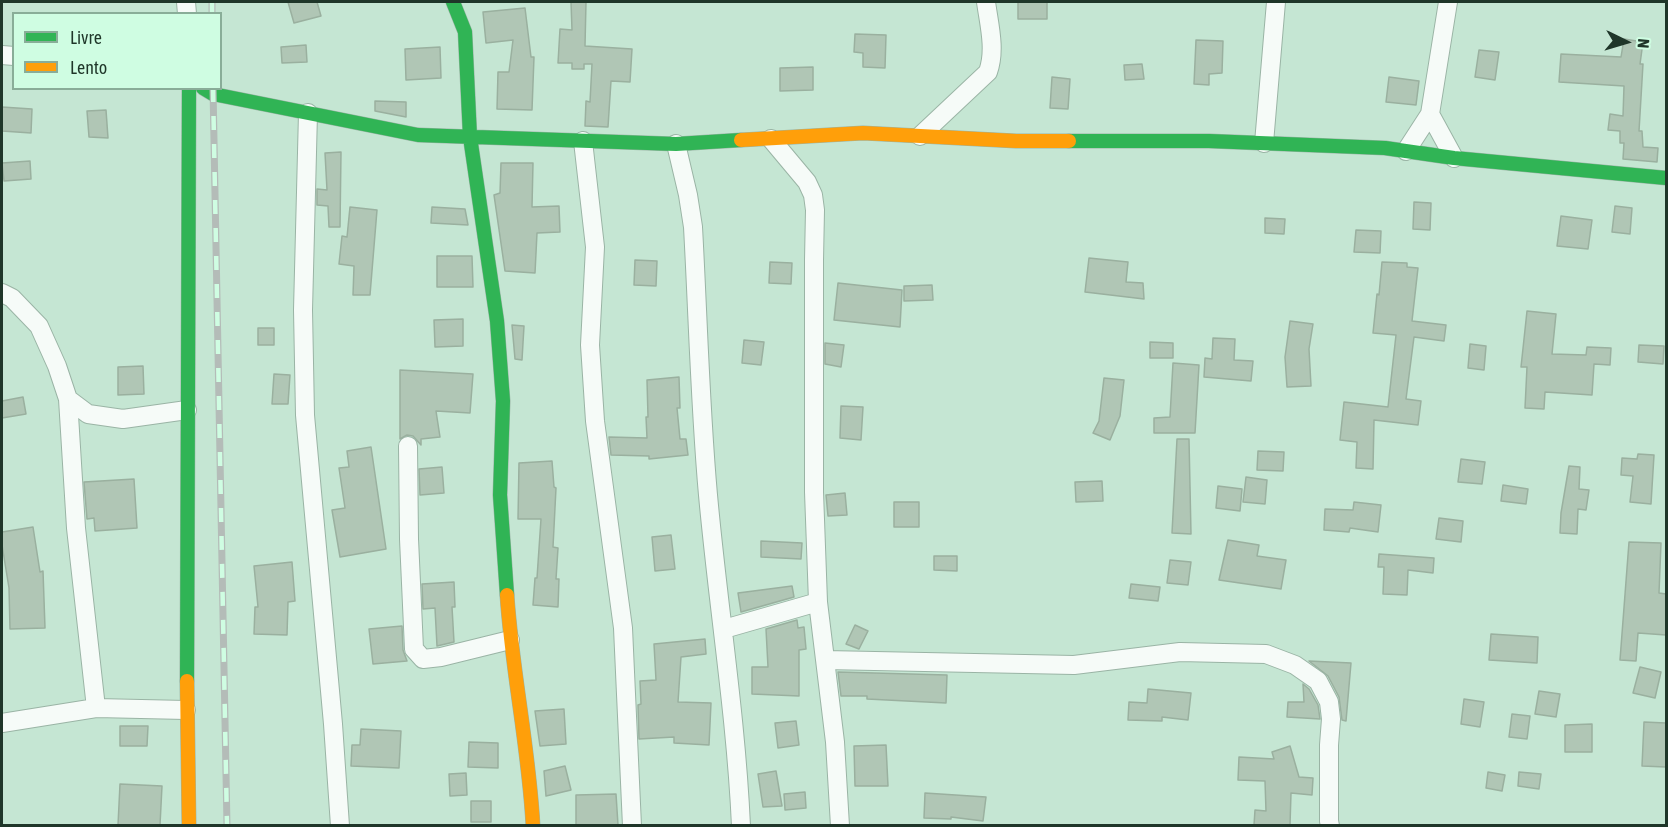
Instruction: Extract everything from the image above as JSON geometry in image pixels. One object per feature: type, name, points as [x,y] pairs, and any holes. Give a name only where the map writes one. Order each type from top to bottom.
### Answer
[{"type":"street","points":[[453,2],[465,32],[470,137],[497,321],[503,401],[500,495],[510,640],[531,786],[533,825]]},
{"type":"street","points":[[920,136],[988,72],[992,61],[992,50],[986,2]]},
{"type":"street","points":[[1264,143],[1276,2]]},
{"type":"street","points":[[1406,151],[1430,114],[1448,2]]},
{"type":"street","points":[[189,90],[191,173],[186,710],[189,825]]},
{"type":"street","points":[[206,90],[213,94],[418,135],[676,144],[863,133],[1016,141],[1209,141],[1385,148],[1454,158],[1666,178]]},
{"type":"street","points":[[308,113],[303,310],[305,415],[340,825]]},
{"type":"street","points":[[1430,114],[1454,158]]},
{"type":"street","points":[[771,139],[807,182],[813,195],[815,210],[814,492],[818,602],[835,742],[840,825]]},
{"type":"street","points":[[583,141],[595,247],[590,345],[595,421],[623,628],[632,825]]},
{"type":"street","points":[[676,144],[693,227],[708,496],[739,778],[741,825]]},
{"type":"street","points":[[2,293],[12,298],[39,326],[57,366],[68,399],[76,528],[96,708]]},
{"type":"street","points":[[68,399],[88,414],[123,419],[187,410]]},
{"type":"street","points":[[408,446],[414,649],[423,659],[441,657],[510,640]]},
{"type":"street","points":[[724,629],[818,602]]},
{"type":"street","points":[[825,660],[1074,665],[1180,652],[1266,654],[1295,665],[1318,681],[1329,702],[1332,719],[1329,745],[1330,825]]},
{"type":"street","points":[[2,723],[96,708],[186,710]]},
{"type":"building","points":[[288,2],[317,2],[321,16],[294,23]]},
{"type":"building","points":[[571,2],[586,2],[585,46],[632,49],[630,82],[611,81],[608,127],[585,126],[586,101],[590,102],[592,64],[584,64],[584,69],[572,69],[572,63],[558,63],[560,29],[572,30]]},
{"type":"building","points":[[1018,2],[1047,2],[1047,19],[1018,19]]},
{"type":"building","points":[[525,8],[531,57],[534,57],[532,110],[497,109],[498,72],[509,72],[513,40],[486,43],[483,12]]},
{"type":"building","points":[[855,34],[886,35],[885,68],[863,67],[863,53],[854,52]]},
{"type":"building","points":[[1624,39],[1643,42],[1640,64],[1643,64],[1639,131],[1642,131],[1643,147],[1658,148],[1657,162],[1623,159],[1624,143],[1620,143],[1620,131],[1608,130],[1610,114],[1623,116],[1624,86],[1559,82],[1561,54],[1621,57]]},
{"type":"building","points":[[1196,40],[1223,41],[1222,73],[1209,74],[1209,85],[1194,84]]},
{"type":"building","points":[[306,45],[307,62],[282,63],[281,47]]},
{"type":"building","points":[[440,47],[441,78],[406,80],[405,49]]},
{"type":"building","points":[[1479,50],[1499,52],[1495,80],[1475,77]]},
{"type":"building","points":[[1142,64],[1144,79],[1125,80],[1124,65]]},
{"type":"building","points":[[813,67],[813,90],[780,91],[780,68]]},
{"type":"building","points":[[1052,77],[1070,79],[1068,109],[1050,108]]},
{"type":"building","points":[[1389,77],[1419,81],[1416,105],[1386,102]]},
{"type":"building","points":[[375,101],[406,102],[406,117],[375,111]]},
{"type":"building","points":[[2,107],[32,109],[31,133],[2,131]]},
{"type":"building","points":[[106,110],[108,138],[89,137],[87,111]]},
{"type":"building","points":[[341,152],[340,227],[329,227],[328,206],[317,205],[317,189],[327,190],[325,153]]},
{"type":"building","points":[[30,161],[31,179],[4,181],[2,163]]},
{"type":"building","points":[[501,163],[533,163],[532,207],[559,206],[560,232],[537,233],[535,273],[505,271],[494,195],[500,193]]},
{"type":"building","points":[[1414,202],[1431,203],[1430,230],[1413,229]]},
{"type":"building","points":[[1615,206],[1632,208],[1630,234],[1612,232]]},
{"type":"building","points":[[350,207],[377,210],[370,295],[353,295],[354,266],[339,264],[342,236],[347,237]]},
{"type":"building","points":[[432,207],[465,209],[468,225],[431,223]]},
{"type":"building","points":[[1561,216],[1592,220],[1588,249],[1557,246]]},
{"type":"building","points":[[1265,218],[1285,219],[1284,234],[1265,233]]},
{"type":"building","points":[[1356,230],[1381,231],[1380,253],[1354,252]]},
{"type":"building","points":[[437,256],[472,256],[473,287],[437,287]]},
{"type":"building","points":[[1089,258],[1128,262],[1126,282],[1143,283],[1144,299],[1085,292]]},
{"type":"building","points":[[635,260],[657,261],[656,286],[634,285]]},
{"type":"building","points":[[770,262],[792,263],[791,284],[769,283]]},
{"type":"building","points":[[1382,262],[1407,263],[1407,267],[1418,268],[1412,321],[1446,325],[1444,341],[1414,337],[1406,399],[1421,401],[1418,425],[1374,420],[1373,469],[1356,468],[1357,442],[1340,440],[1344,402],[1388,407],[1396,335],[1373,333]]},
{"type":"building","points":[[838,283],[902,290],[900,327],[834,320]]},
{"type":"building","points":[[932,285],[933,300],[904,301],[904,286]]},
{"type":"building","points":[[1527,311],[1556,314],[1552,354],[1586,355],[1587,347],[1611,348],[1610,365],[1594,364],[1592,395],[1545,392],[1544,409],[1525,408],[1527,367],[1521,367]]},
{"type":"building","points":[[463,319],[463,346],[435,347],[434,320]]},
{"type":"building","points":[[1290,321],[1313,324],[1309,349],[1311,386],[1287,387],[1285,357]]},
{"type":"building","points":[[512,325],[524,326],[522,360],[515,359]]},
{"type":"building","points":[[258,328],[274,328],[274,345],[258,345]]},
{"type":"building","points":[[1213,338],[1235,339],[1234,360],[1253,361],[1251,381],[1204,377],[1205,358],[1212,359]]},
{"type":"building","points":[[744,340],[764,342],[761,365],[742,363]]},
{"type":"building","points":[[1150,342],[1173,343],[1173,358],[1150,358]]},
{"type":"building","points":[[825,343],[844,345],[841,367],[825,364]]},
{"type":"building","points":[[1470,344],[1486,346],[1484,370],[1468,368]]},
{"type":"building","points":[[1639,345],[1664,346],[1663,364],[1638,362]]},
{"type":"building","points":[[1173,363],[1199,365],[1195,433],[1154,433],[1154,418],[1170,417]]},
{"type":"building","points":[[143,366],[144,394],[118,395],[118,367]]},
{"type":"building","points":[[400,370],[473,374],[470,413],[436,411],[440,437],[421,439],[421,445],[413,436],[407,435],[400,439]]},
{"type":"building","points":[[274,374],[290,375],[288,404],[272,404]]},
{"type":"building","points":[[679,377],[680,408],[677,408],[680,439],[686,439],[688,455],[649,459],[649,456],[611,455],[609,437],[647,438],[647,380]]},
{"type":"building","points":[[1104,378],[1124,380],[1120,416],[1110,440],[1093,433],[1099,421]]},
{"type":"building","points":[[23,397],[26,414],[2,418],[2,401]]},
{"type":"building","points":[[841,406],[863,407],[861,440],[840,438]]},
{"type":"building","points":[[1177,439],[1189,439],[1191,534],[1172,533]]},
{"type":"building","points":[[371,447],[386,549],[340,557],[332,510],[345,508],[339,468],[349,467],[347,451]]},
{"type":"building","points":[[1258,451],[1284,452],[1283,471],[1257,470]]},
{"type":"building","points":[[1638,454],[1654,455],[1651,504],[1630,502],[1633,476],[1621,475],[1622,458],[1637,459]]},
{"type":"building","points":[[1461,459],[1485,462],[1482,484],[1458,482]]},
{"type":"building","points":[[552,461],[554,487],[556,488],[553,547],[558,548],[556,579],[559,579],[558,607],[533,605],[541,519],[518,519],[519,463]]},
{"type":"building","points":[[1569,466],[1580,467],[1579,489],[1589,490],[1586,510],[1578,509],[1577,534],[1560,533]]},
{"type":"building","points":[[442,467],[444,493],[420,495],[419,469]]},
{"type":"building","points":[[1246,477],[1267,480],[1265,504],[1243,502]]},
{"type":"building","points":[[134,479],[137,528],[95,531],[94,518],[87,519],[84,482]]},
{"type":"building","points":[[1102,481],[1103,501],[1076,502],[1075,482]]},
{"type":"building","points":[[1503,485],[1528,489],[1526,504],[1501,501]]},
{"type":"building","points":[[1218,486],[1242,489],[1240,511],[1216,508]]},
{"type":"building","points":[[845,493],[847,515],[828,516],[826,495]]},
{"type":"building","points":[[894,502],[919,502],[919,527],[894,527]]},
{"type":"building","points":[[1354,502],[1381,505],[1378,532],[1350,528],[1349,532],[1324,530],[1325,509],[1353,510]]},
{"type":"building","points":[[1439,518],[1463,521],[1461,542],[1436,539]]},
{"type":"building","points":[[33,527],[40,572],[43,571],[45,628],[10,629],[9,588],[2,532]]},
{"type":"building","points":[[671,535],[675,569],[655,571],[652,537]]},
{"type":"building","points":[[1228,540],[1259,545],[1257,556],[1286,560],[1281,589],[1219,580]]},
{"type":"building","points":[[761,541],[802,543],[801,559],[761,557]]},
{"type":"building","points":[[1629,542],[1661,543],[1659,593],[1666,594],[1666,635],[1638,633],[1636,661],[1620,660]]},
{"type":"building","points":[[1379,554],[1434,558],[1433,573],[1408,570],[1407,595],[1383,594],[1384,567],[1378,567]]},
{"type":"building","points":[[934,556],[957,556],[957,571],[934,570]]},
{"type":"building","points":[[1170,560],[1191,562],[1188,585],[1167,583]]},
{"type":"building","points":[[292,562],[295,601],[288,602],[287,635],[254,634],[255,607],[258,607],[254,566]]},
{"type":"building","points":[[454,582],[455,607],[452,607],[454,642],[437,646],[435,608],[423,609],[422,584]]},
{"type":"building","points":[[1131,584],[1160,587],[1158,601],[1129,598]]},
{"type":"building","points":[[792,586],[794,597],[741,612],[738,593]]},
{"type":"building","points":[[797,620],[798,628],[804,627],[806,649],[799,650],[799,696],[752,694],[752,667],[768,667],[766,629]]},
{"type":"building","points":[[855,625],[868,631],[859,649],[846,644]]},
{"type":"building","points":[[402,626],[403,650],[407,661],[373,664],[369,629]]},
{"type":"building","points":[[1491,634],[1538,637],[1537,663],[1489,660]]},
{"type":"building","points":[[705,639],[706,654],[681,657],[678,702],[711,703],[709,745],[674,743],[674,737],[639,739],[640,681],[656,680],[654,644]]},
{"type":"building","points":[[1309,661],[1351,663],[1346,721],[1342,720],[1339,697],[1328,676]]},
{"type":"building","points":[[1640,667],[1661,672],[1655,698],[1633,693]]},
{"type":"building","points":[[838,672],[947,675],[946,703],[841,696]]},
{"type":"building","points":[[1303,684],[1309,689],[1318,705],[1320,719],[1287,717],[1288,702],[1304,702]]},
{"type":"building","points":[[1148,689],[1191,693],[1188,720],[1162,717],[1162,721],[1128,720],[1129,702],[1147,703]]},
{"type":"building","points":[[1539,691],[1560,694],[1556,717],[1535,714]]},
{"type":"building","points":[[1464,699],[1484,702],[1480,727],[1461,724]]},
{"type":"building","points":[[564,709],[566,744],[540,746],[535,711]]},
{"type":"building","points":[[1512,714],[1530,716],[1527,739],[1509,737]]},
{"type":"building","points":[[796,721],[799,745],[778,748],[775,723]]},
{"type":"building","points":[[1644,722],[1666,723],[1666,767],[1642,766]]},
{"type":"building","points":[[1592,724],[1592,752],[1565,752],[1565,725]]},
{"type":"building","points":[[120,726],[148,726],[147,746],[120,746]]},
{"type":"building","points":[[361,729],[401,731],[399,768],[351,766],[352,745],[360,745]]},
{"type":"building","points":[[469,742],[498,743],[498,768],[468,767]]},
{"type":"building","points":[[886,745],[888,786],[855,786],[854,746]]},
{"type":"building","points":[[1290,746],[1299,777],[1313,778],[1312,795],[1291,793],[1290,825],[1254,825],[1255,810],[1266,811],[1265,781],[1238,780],[1239,757],[1274,759],[1272,752]]},
{"type":"building","points":[[565,766],[571,790],[546,796],[544,771]]},
{"type":"building","points":[[776,771],[782,806],[763,807],[758,774]]},
{"type":"building","points":[[1488,772],[1505,775],[1502,791],[1486,788]]},
{"type":"building","points":[[1519,772],[1541,774],[1539,789],[1518,786]]},
{"type":"building","points":[[466,773],[467,795],[450,796],[449,774]]},
{"type":"building","points":[[120,784],[162,786],[160,825],[118,825]]},
{"type":"building","points":[[805,792],[806,808],[785,810],[784,794]]},
{"type":"building","points":[[925,793],[986,797],[983,821],[951,817],[951,819],[924,818]]},
{"type":"building","points":[[616,794],[618,825],[576,825],[576,795]]},
{"type":"building","points":[[471,801],[491,801],[491,822],[471,822]]},
{"type":"railway","points":[[212,2],[212,12]]},
{"type":"railway","points":[[213,90],[227,826]]},
{"type":"traffic: fast","points":[[453,2],[465,32],[470,137],[497,321],[503,401],[500,495],[507,595]]},
{"type":"traffic: fast","points":[[187,681],[189,90]]},
{"type":"traffic: fast","points":[[206,90],[213,94],[418,135],[676,144],[741,140]]},
{"type":"traffic: fast","points":[[1069,141],[1209,141],[1385,148],[1454,158],[1666,178]]},
{"type":"traffic: slow","points":[[741,140],[863,133],[1016,141],[1069,141]]},
{"type":"traffic: slow","points":[[507,595],[533,826]]},
{"type":"traffic: slow","points":[[187,681],[189,826]]}]
